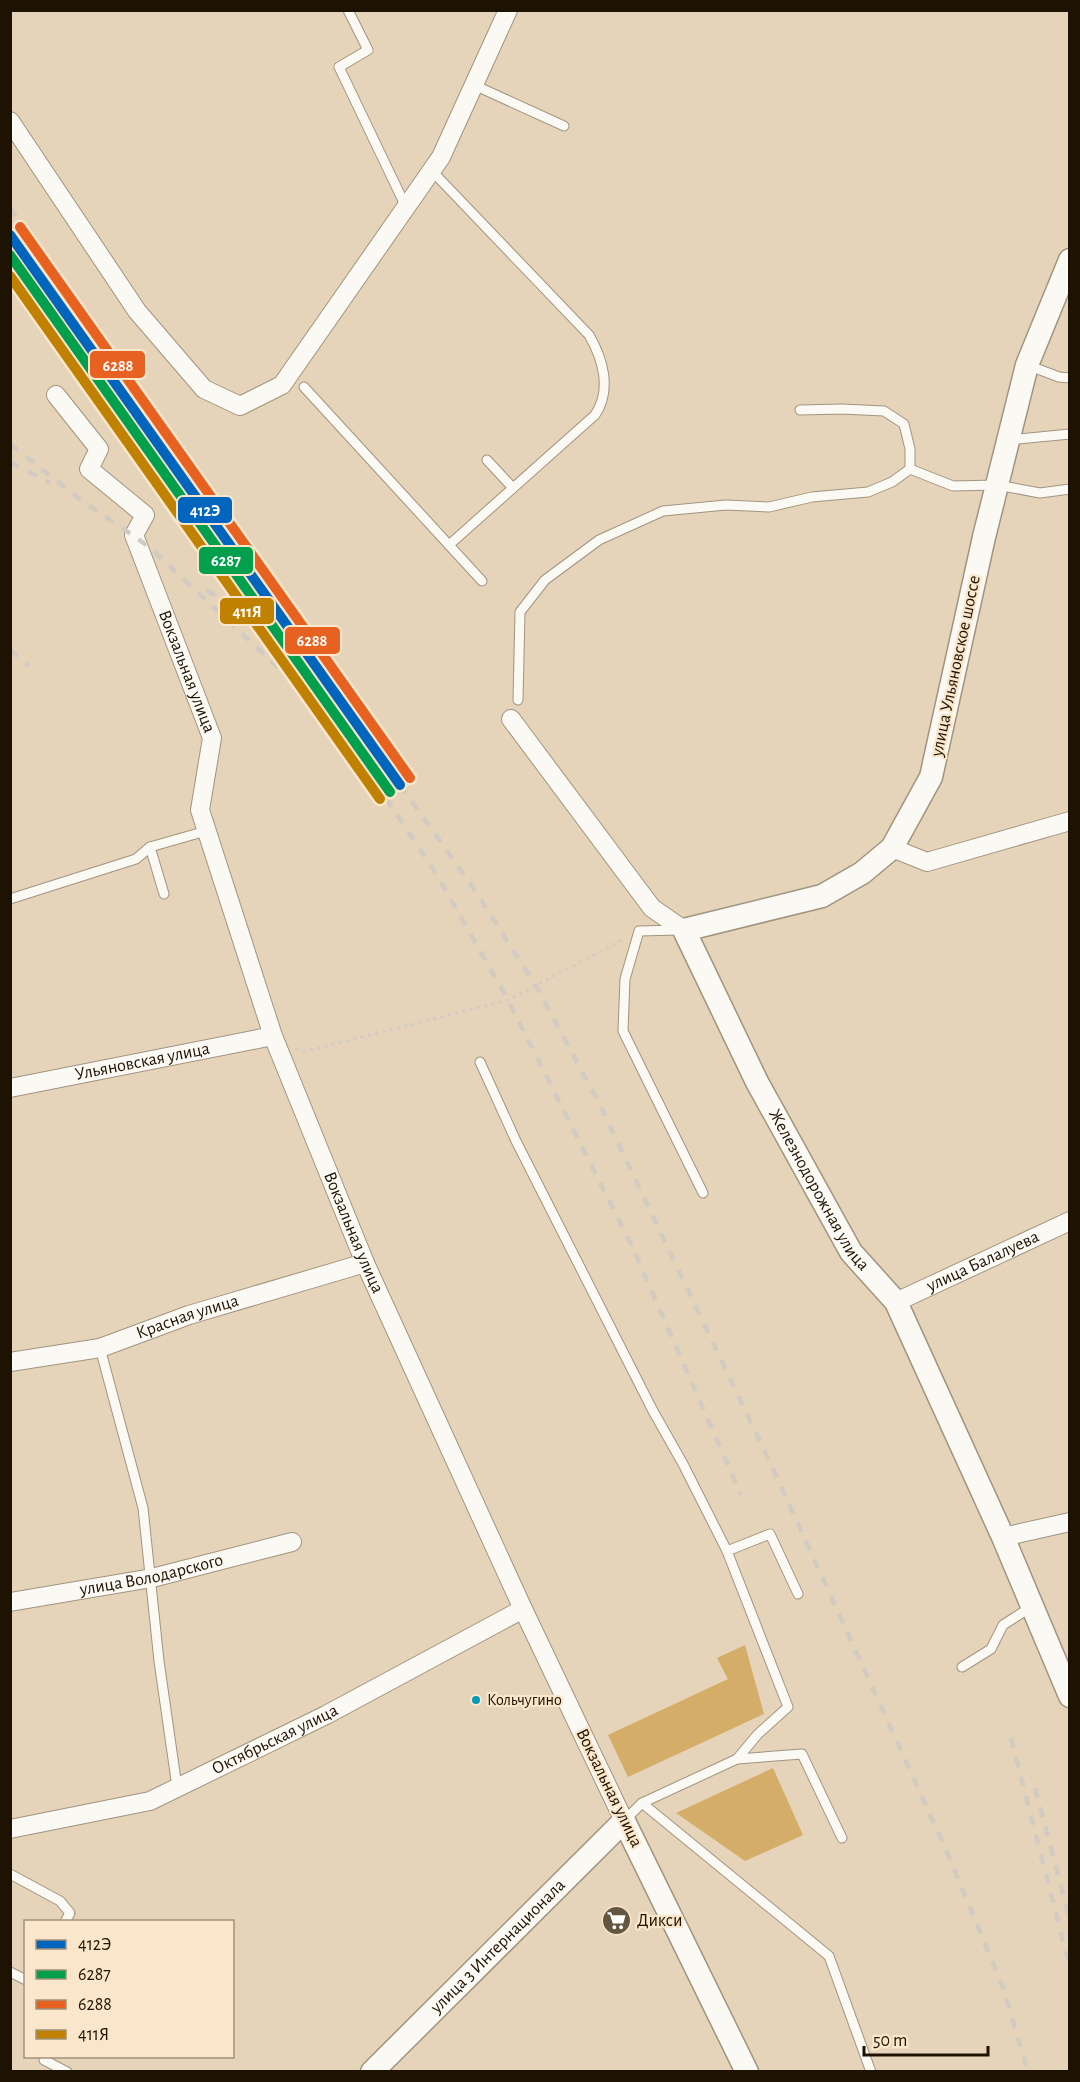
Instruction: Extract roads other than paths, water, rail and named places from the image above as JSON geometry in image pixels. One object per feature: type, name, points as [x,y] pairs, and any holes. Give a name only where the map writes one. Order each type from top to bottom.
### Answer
[{"type":"street","points":[[10,121],[137,311],[204,389],[240,405],[282,385],[432,171],[441,157],[508,10]]},
{"type":"street","name":"улица Ульяновское шоссе","points":[[684,930],[822,896],[862,873],[892,848],[931,777],[997,485],[1027,365],[1070,260]]},
{"type":"street","name":"Вокзальная улица","points":[[56,395],[99,449],[90,469],[145,515],[135,535],[212,738],[200,810],[206,831],[273,1036],[365,1263],[523,1609],[747,2072]]},
{"type":"street","name":"Железнодорожная улица","points":[[512,719],[652,908],[684,930],[758,1082],[851,1252],[896,1302],[1003,1538],[1070,1696]]},
{"type":"street","points":[[892,848],[927,862],[1070,821]]},
{"type":"street","name":"Ульяновская улица","points":[[10,1088],[273,1036]]},
{"type":"street","name":"улица Балалуева","points":[[896,1302],[1070,1221]]},
{"type":"street","name":"Красная улица","points":[[10,1362],[100,1348],[189,1315],[365,1263]]},
{"type":"street","points":[[1003,1538],[1070,1522]]},
{"type":"street","name":"улица Володарского","points":[[10,1602],[152,1578],[292,1542]]},
{"type":"street","name":"Октябрьская улица","points":[[10,1828],[150,1801],[326,1715],[523,1609]]},
{"type":"street","name":"улица 3 Интернационала","points":[[373,2071],[624,1821]]},
{"type":"lane","points":[[348,10],[368,50],[339,68],[406,207]]},
{"type":"lane","points":[[474,85],[564,126]]},
{"type":"lane","points":[[432,171],[589,335],[602,362],[604,386],[600,408],[595,415],[449,545]]},
{"type":"lane","points":[[1027,365],[1059,377],[1070,378]]},
{"type":"lane","points":[[304,387],[482,581]]},
{"type":"lane","points":[[800,410],[884,411],[904,424],[910,449],[910,469]]},
{"type":"lane","points":[[1008,440],[1070,434]]},
{"type":"lane","points":[[487,460],[513,488]]},
{"type":"lane","points":[[910,469],[953,486],[997,485],[1040,493],[1070,489]]},
{"type":"lane","points":[[518,700],[520,612],[544,580],[599,540],[663,511],[726,505],[769,507],[812,497],[868,492],[892,482],[910,469]]},
{"type":"lane","points":[[10,899],[136,859],[150,847],[206,831]]},
{"type":"lane","points":[[150,847],[164,894]]},
{"type":"lane","points":[[684,930],[639,931],[625,979],[623,1031],[703,1193]]},
{"type":"lane","points":[[480,1062],[542,1193],[727,1551],[788,1707],[758,1734],[737,1759]]},
{"type":"lane","points":[[100,1348],[143,1508],[159,1661],[177,1787]]},
{"type":"lane","points":[[727,1551],[770,1534],[798,1594]]},
{"type":"lane","points":[[962,1666],[991,1649],[1003,1625],[1031,1607]]},
{"type":"lane","points":[[624,1821],[642,1803],[737,1759],[802,1754],[842,1838]]},
{"type":"lane","points":[[642,1803],[829,1956],[872,2072]]},
{"type":"lane","points":[[10,1874],[60,1901],[70,1913],[66,1920]]},
{"type":"lane","points":[[10,1972],[24,1979]]},
{"type":"lane","points":[[45,2058],[44,2060],[67,2072]]},
{"type":"railway","points":[[10,208],[203,482]]},
{"type":"railway","points":[[10,444],[77,497],[148,546],[314,701],[374,780],[435,872],[508,1000],[632,1246],[741,1495]]},
{"type":"railway","points":[[10,462],[50,483]]},
{"type":"railway","points":[[228,519],[328,681]]},
{"type":"railway","points":[[207,590],[287,652],[338,706],[386,766]]},
{"type":"railway","points":[[10,650],[29,666]]},
{"type":"railway","points":[[400,785],[474,889],[536,986],[598,1101],[774,1471],[947,1852],[1002,1985],[1028,2072]]},
{"type":"railway","points":[[1011,1738],[1070,1968]]},
{"type":"railway","points":[[1035,1788],[1070,1920]]},
{"type":"place","name":"Кольчугино","points":[[476,1700]]},
{"type":"place","name":"Дикси","points":[[616,1921]]}]
